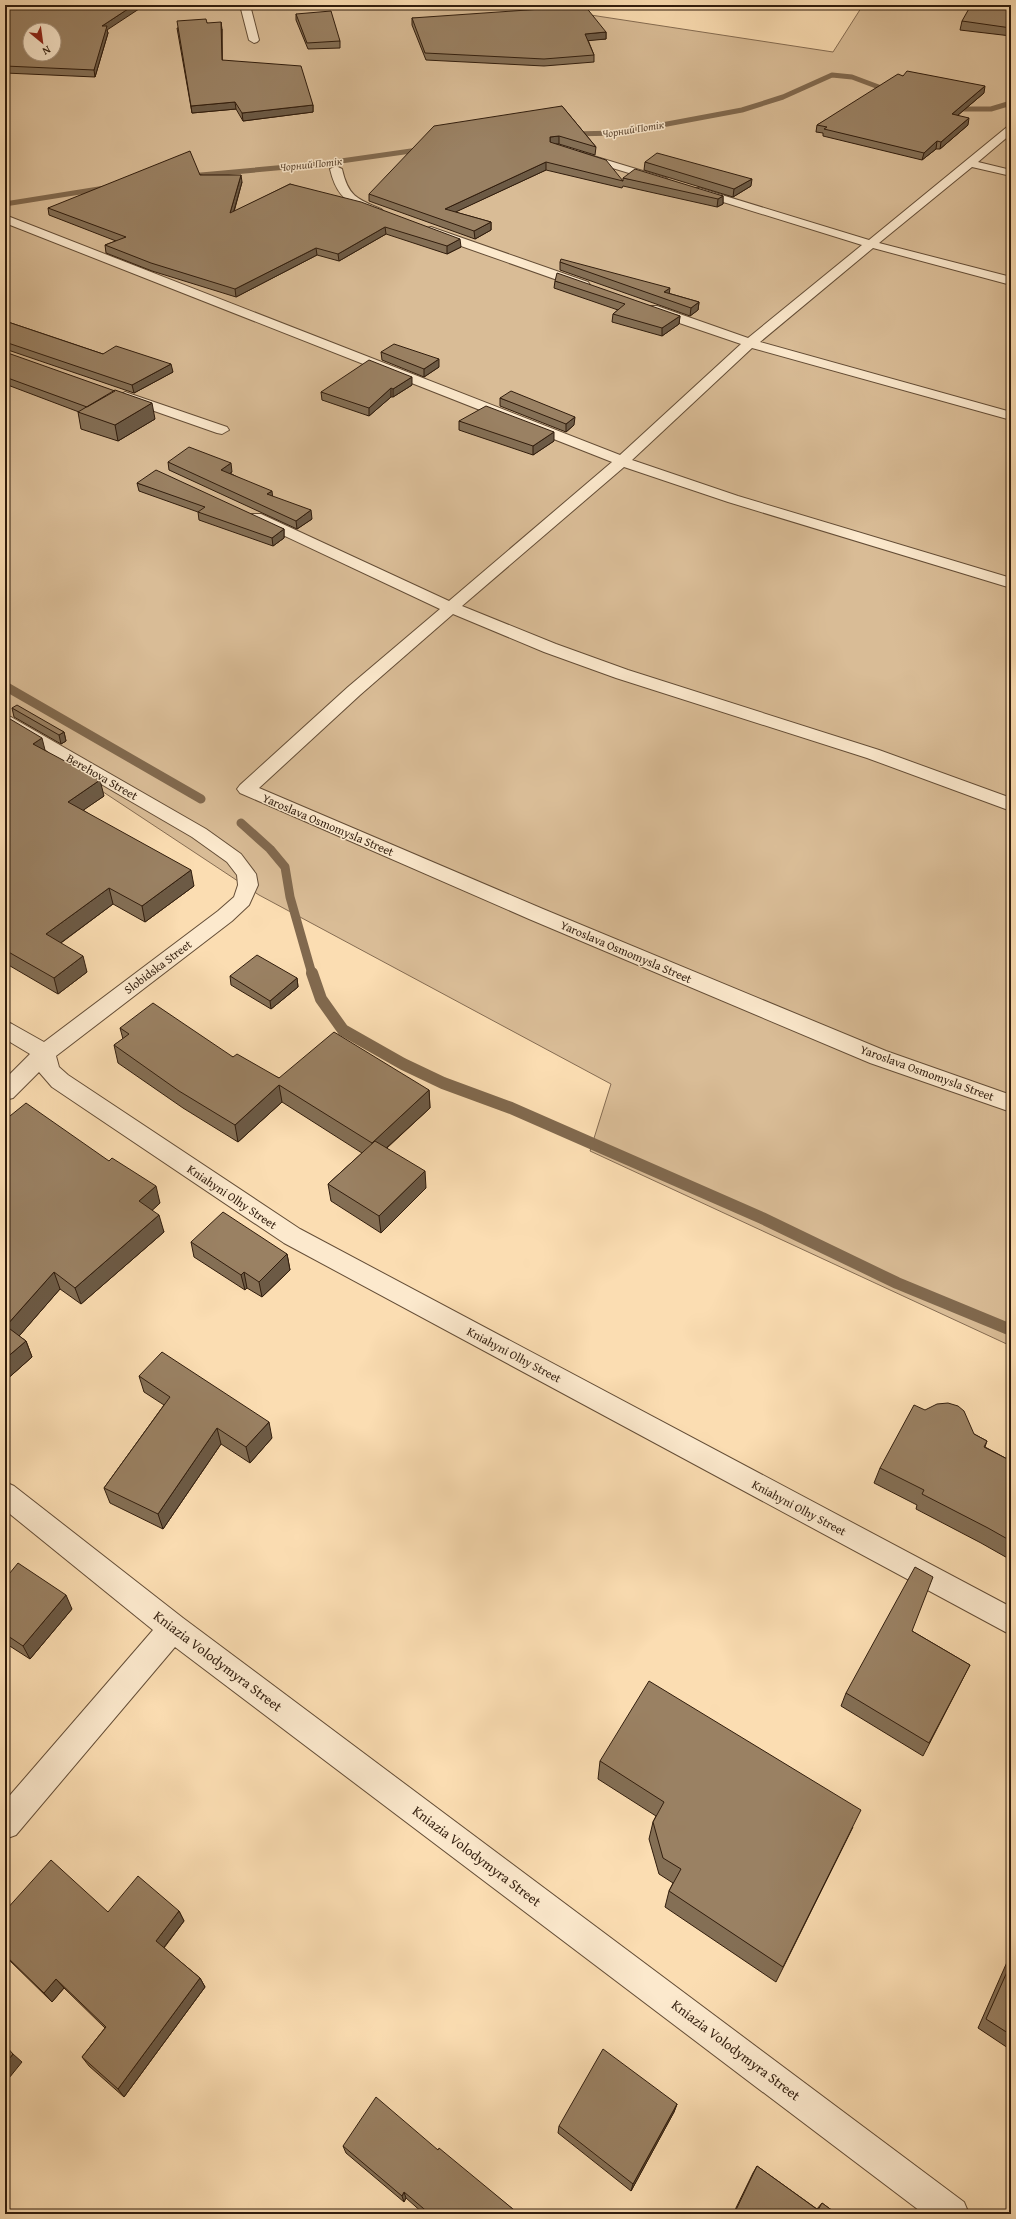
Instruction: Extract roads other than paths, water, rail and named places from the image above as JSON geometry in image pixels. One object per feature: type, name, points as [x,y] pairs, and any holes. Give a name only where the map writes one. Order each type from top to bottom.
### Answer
[{"type":"street","points":[[245,5],[254,40]]},
{"type":"street","points":[[452,608],[622,461],[750,343],[1011,129]]},
{"type":"street","points":[[570,151],[870,244],[1011,281]]},
{"type":"street","points":[[969,163],[1011,173]]},
{"type":"street","points":[[336,169],[340,190],[345,196],[388,215]]},
{"type":"street","points":[[5,219],[622,461],[733,500],[1011,583]]},
{"type":"street","points":[[418,226],[595,289]]},
{"type":"street","points":[[639,304],[750,343],[1011,416]]},
{"type":"street","points":[[110,391],[222,430]]},
{"type":"street","points":[[243,511],[452,608],[622,674],[873,754],[1011,805]]},
{"type":"street","name":"Yaroslava Osmomysla Street","points":[[452,608],[354,691],[246,789],[536,914],[870,1054],[1011,1104]]},
{"type":"street","name":"Berehova Street","points":[[5,721],[199,833]]},
{"type":"street","name":"Slobidska Street","points":[[5,1092],[45,1053],[212,927],[242,900],[246,892],[248,879],[243,868],[228,854],[199,833]]},
{"type":"street","points":[[5,1029],[45,1053]]},
{"type":"street","name":"Kniahyni Olhy Street","points":[[45,1053],[48,1070],[60,1081],[292,1236],[1011,1622]]},
{"type":"street","name":"Kniazia Volodymyra Street","points":[[5,1494],[173,1628],[823,2115],[952,2214]]},
{"type":"street","points":[[5,1824],[173,1628]]},
{"type":"waterway","name":"Чорний Потік","points":[[571,134],[619,133],[742,110],[783,97],[832,75],[852,77],[892,92]]},
{"type":"waterway","name":"Чорний Потік","points":[[950,109],[991,109],[1011,103]]},
{"type":"waterway","name":"Чорний Потік","points":[[190,176],[320,164],[425,149]]},
{"type":"waterway","name":"Чорний Потік","points":[[5,204],[105,188]]},
{"type":"waterway","points":[[5,686],[201,799]]},
{"type":"waterway","points":[[241,823],[270,849],[285,867],[290,897],[312,974]]},
{"type":"waterway","points":[[312,973],[321,999],[343,1030],[403,1064],[443,1083],[511,1108],[762,1218],[897,1283],[1011,1330]]}]
